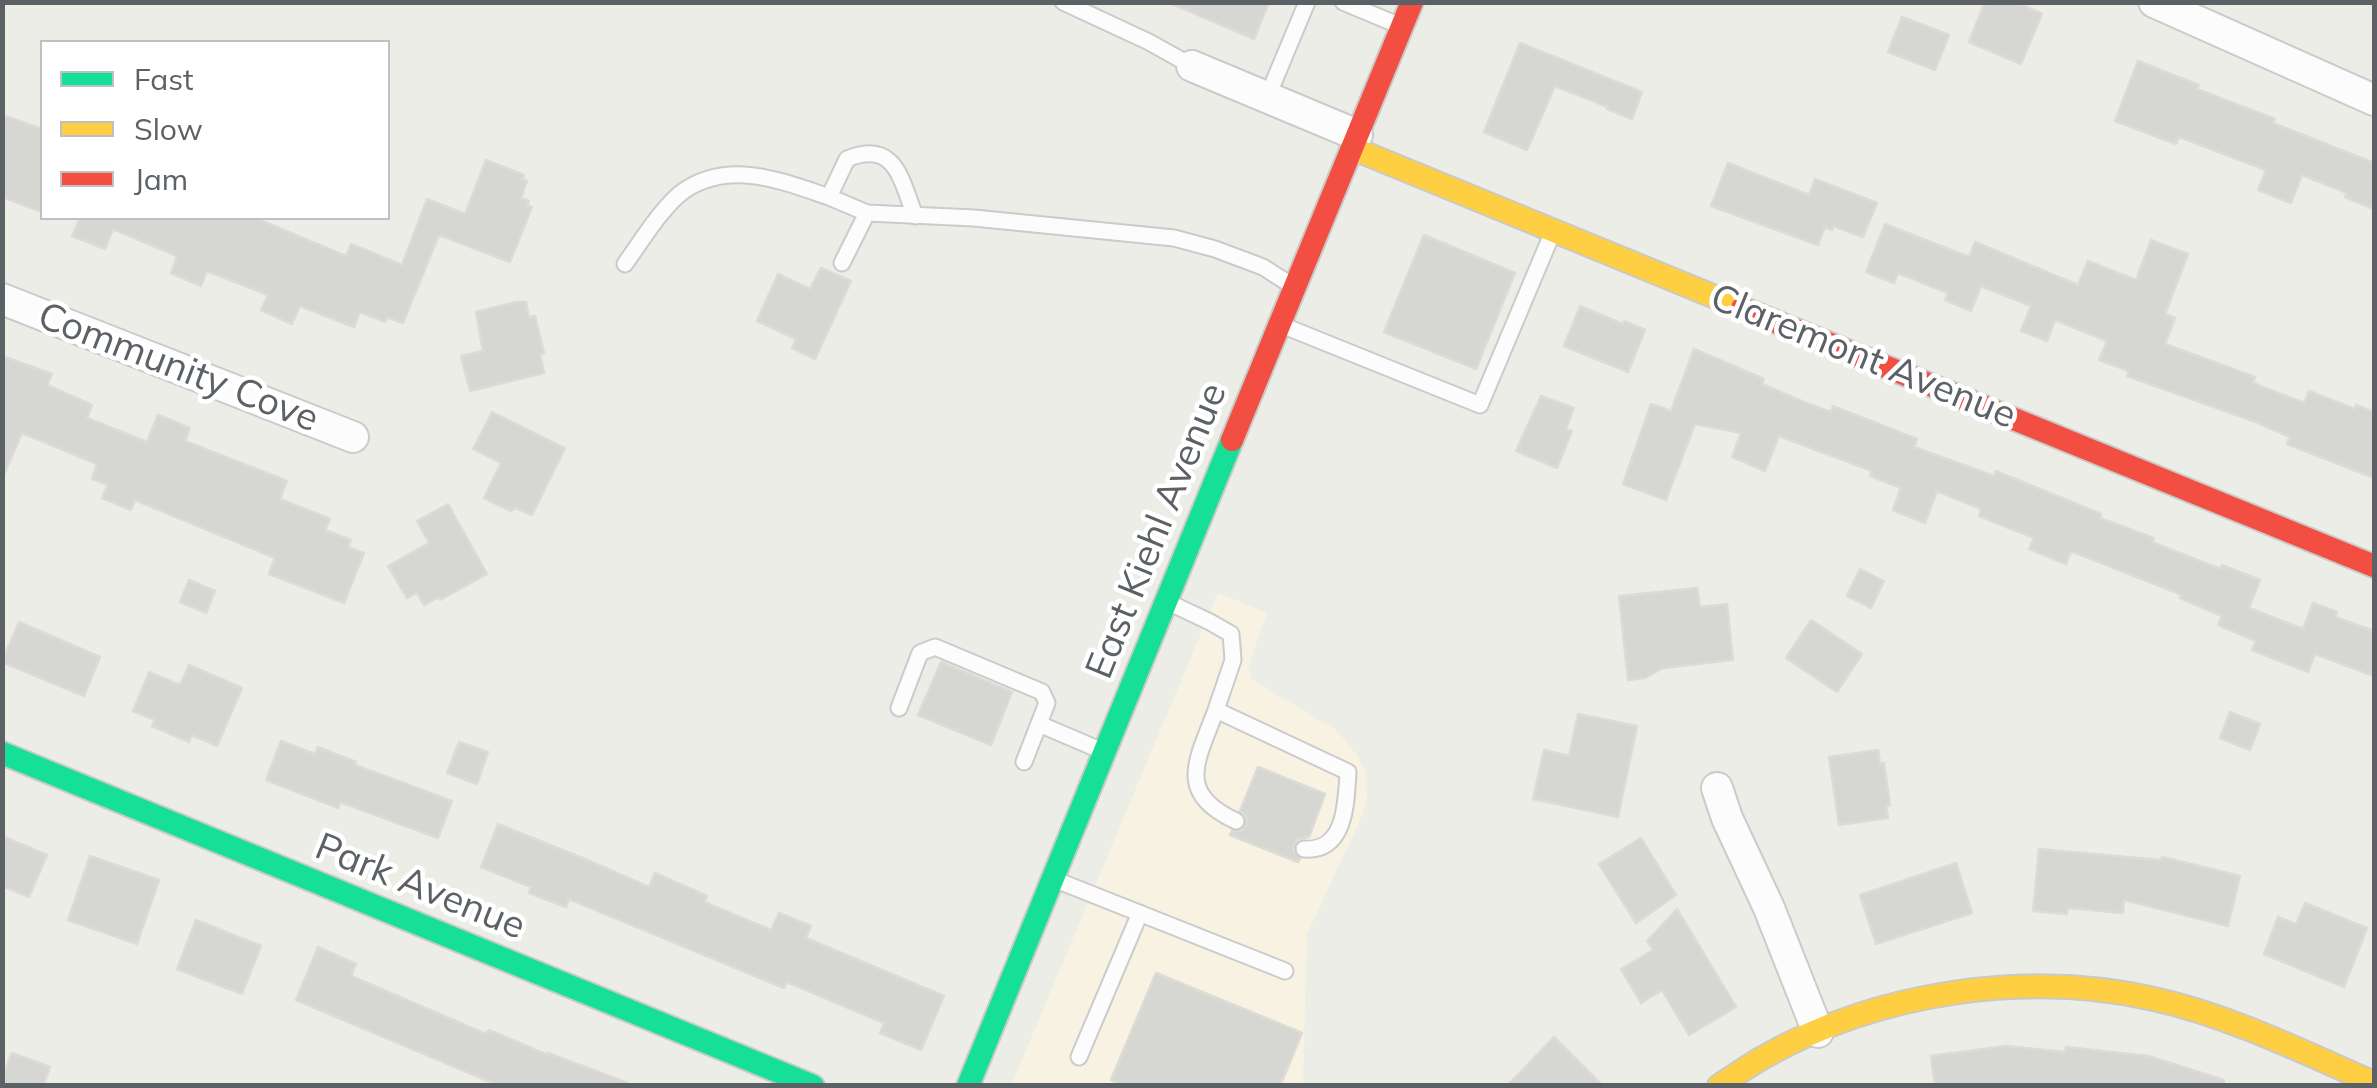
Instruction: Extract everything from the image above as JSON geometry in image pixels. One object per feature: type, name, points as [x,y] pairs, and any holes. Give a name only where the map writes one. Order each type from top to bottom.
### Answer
[{"type":"street","name":"East Kiehl Avenue","points":[[968,1086],[1412,2]]},
{"type":"street","points":[[2154,2],[2374,100]]},
{"type":"street","name":"Claremont Avenue","points":[[1192,66],[1553,230],[2374,566]]},
{"type":"street","name":"Community Cove","points":[[2,300],[353,437]]},
{"type":"street","name":"Park Avenue","points":[[2,753],[813,1086]]},
{"type":"street","points":[[1718,788],[1726,818],[1768,908],[1818,1032]]},
{"type":"street","points":[[1719,1086],[1737,1072],[1818,1032],[1872,1011],[1928,997],[2002,988],[2080,988],[2151,998],[2218,1017],[2374,1082]]},
{"type":"lane","points":[[1064,2],[1192,66]]},
{"type":"lane","points":[[1267,98],[1307,2]]},
{"type":"lane","points":[[1343,2],[1402,26]]},
{"type":"lane","points":[[829,197],[846,159],[866,151],[892,162],[915,216]]},
{"type":"lane","points":[[625,264],[684,191],[710,179],[740,173],[773,177],[867,213],[974,218],[1174,238],[1264,267],[1295,288]]},
{"type":"lane","points":[[842,263],[867,213]]},
{"type":"lane","points":[[1280,324],[1480,405],[1553,230]]},
{"type":"lane","points":[[1166,602],[1231,634],[1234,660],[1194,779],[1200,795],[1218,813],[1236,821]]},
{"type":"lane","points":[[900,708],[920,653],[934,647],[1042,692],[1047,703],[1024,762]]},
{"type":"lane","points":[[1216,710],[1348,772],[1346,811],[1337,831],[1326,846],[1318,850],[1304,848]]},
{"type":"lane","points":[[1039,724],[1104,752]]},
{"type":"lane","points":[[1053,879],[1285,971]]},
{"type":"lane","points":[[1079,1057],[1140,913]]},
{"type":"shaded area","points":[[1218,593],[1267,613],[1251,659],[1251,679],[1336,730],[1358,756],[1366,773],[1367,799],[1362,816],[1307,934],[1303,1085],[1011,1086]]},
{"type":"building","points":[[1168,2],[1269,2],[1254,39]]},
{"type":"building","points":[[1985,2],[2015,2],[2042,14],[2021,64],[1969,42]]},
{"type":"building","points":[[1902,17],[1949,35],[1935,70],[1888,52]]},
{"type":"building","points":[[1520,43],[1642,92],[1632,119],[1555,86],[1527,150],[1484,132]]},
{"type":"building","points":[[2138,61],[2275,119],[2273,123],[2374,163],[2374,209],[2302,175],[2291,203],[2258,190],[2266,170],[2179,137],[2176,144],[2115,121]]},
{"type":"building","points":[[2,115],[40,128],[40,211],[2,197]]},
{"type":"building","points":[[486,160],[524,175],[522,179],[527,181],[521,198],[532,207],[510,262],[439,235],[403,323],[387,317],[385,322],[360,312],[354,327],[300,306],[292,324],[261,310],[268,295],[207,271],[201,286],[171,273],[177,256],[113,229],[105,249],[72,236],[79,220],[260,220],[346,256],[351,244],[402,265],[427,199],[465,214]]},
{"type":"building","points":[[1728,163],[1809,195],[1815,179],[1877,203],[1863,237],[1833,226],[1832,230],[1825,227],[1818,245],[1711,206]]},
{"type":"building","points":[[1885,224],[1969,257],[1975,242],[2078,285],[2088,261],[2136,280],[2151,240],[2188,254],[2165,314],[2175,318],[2165,344],[2255,377],[2253,383],[2304,403],[2309,391],[2374,412],[2374,478],[2287,444],[2290,437],[2256,422],[2127,376],[2129,371],[2099,360],[2107,341],[2055,320],[2047,341],[2021,331],[2031,306],[1981,286],[1971,311],[1945,300],[1948,293],[1898,273],[1894,283],[1866,272]]},
{"type":"building","points":[[1424,235],[1515,273],[1476,369],[1384,332]]},
{"type":"building","points":[[821,268],[851,281],[815,359],[792,348],[796,339],[757,321],[778,274],[810,289]]},
{"type":"building","points":[[526,302],[529,317],[535,316],[544,353],[540,354],[544,373],[470,391],[461,356],[483,351],[476,312]]},
{"type":"building","points":[[1580,306],[1645,330],[1628,372],[1564,346]]},
{"type":"building","points":[[1694,349],[1764,379],[1762,384],[1806,403],[1831,412],[1833,406],[1917,439],[1914,447],[1994,476],[1996,471],[2154,538],[2152,542],[2260,580],[2249,608],[2303,629],[2313,603],[2337,612],[2335,617],[2374,631],[2374,676],[2315,654],[2308,672],[2252,650],[2256,641],[2218,625],[2222,616],[2180,598],[2182,595],[2071,551],[2066,564],[2029,549],[2034,538],[1979,516],[1981,509],[1937,491],[1925,523],[1893,510],[1901,488],[1870,476],[1872,471],[1779,436],[1765,471],[1732,457],[1741,433],[1695,424],[1666,500],[1623,484],[1651,404],[1671,411]]},
{"type":"building","points":[[2,356],[52,374],[47,385],[92,405],[87,418],[147,442],[158,415],[190,428],[185,441],[287,481],[280,499],[330,519],[325,530],[351,540],[348,547],[364,553],[344,603],[269,574],[275,558],[135,500],[131,510],[102,498],[108,485],[92,479],[97,464],[22,433],[2,479]]},
{"type":"building","points":[[1541,396],[1574,408],[1566,429],[1572,431],[1557,468],[1516,451]]},
{"type":"building","points":[[492,412],[565,448],[532,515],[516,508],[511,511],[484,498],[501,463],[473,449]]},
{"type":"building","points":[[448,504],[487,574],[424,605],[417,593],[407,598],[388,566],[429,543],[417,521]]},
{"type":"building","points":[[1860,569],[1884,581],[1871,608],[1847,596]]},
{"type":"building","points":[[189,580],[215,591],[206,613],[180,602]]},
{"type":"building","points":[[1697,588],[1700,607],[1727,604],[1733,660],[1663,668],[1645,678],[1628,680],[1619,596]]},
{"type":"building","points":[[1811,620],[1862,654],[1837,692],[1786,658]]},
{"type":"building","points":[[19,622],[100,657],[84,696],[2,662]]},
{"type":"building","points":[[941,662],[1012,692],[991,745],[918,715]]},
{"type":"building","points":[[189,665],[242,688],[217,746],[192,735],[189,742],[152,726],[155,720],[133,711],[149,672],[180,685]]},
{"type":"building","points":[[2230,712],[2260,724],[2250,750],[2220,738]]},
{"type":"building","points":[[1578,714],[1637,726],[1618,817],[1533,799],[1544,750],[1569,756]]},
{"type":"building","points":[[281,741],[315,754],[318,747],[452,801],[438,838],[340,802],[338,808],[266,780]]},
{"type":"building","points":[[459,742],[488,752],[477,784],[447,773]]},
{"type":"building","points":[[1878,750],[1880,764],[1884,763],[1888,818],[1839,825],[1829,757]]},
{"type":"building","points":[[1258,767],[1325,794],[1309,837],[1298,839],[1294,845],[1298,862],[1230,835],[1246,826],[1246,816],[1240,811]]},
{"type":"building","points":[[498,824],[649,887],[655,873],[707,896],[704,902],[771,930],[779,913],[811,926],[806,938],[944,996],[921,1050],[880,1033],[884,1023],[787,982],[784,988],[569,899],[566,907],[529,893],[531,887],[481,867]]},
{"type":"building","points":[[2,836],[47,855],[29,897],[2,886]]},
{"type":"building","points":[[1641,838],[1676,895],[1636,923],[1599,864]]},
{"type":"building","points":[[2039,849],[2161,860],[2162,857],[2240,876],[2228,926],[2124,900],[2123,913],[2068,908],[2067,914],[2033,911]]},
{"type":"building","points":[[90,856],[159,880],[137,944],[68,920]]},
{"type":"building","points":[[1956,863],[1972,913],[1876,944],[1860,895]]},
{"type":"building","points":[[2305,903],[2367,928],[2344,987],[2264,954],[2278,917],[2296,924]]},
{"type":"building","points":[[1677,909],[1736,1007],[1689,1035],[1662,990],[1641,1003],[1621,969],[1653,950],[1647,941]]},
{"type":"building","points":[[196,920],[261,946],[242,994],[177,969]]},
{"type":"building","points":[[318,947],[356,964],[351,976],[486,1034],[489,1030],[628,1086],[500,1086],[296,1000]]},
{"type":"building","points":[[1156,973],[1302,1033],[1280,1086],[1123,1086],[1111,1080]]},
{"type":"building","points":[[1554,1037],[1603,1086],[1507,1086]]},
{"type":"building","points":[[2006,1046],[2065,1052],[2066,1047],[2148,1056],[2224,1080],[2223,1086],[1935,1086],[1931,1056]]},
{"type":"building","points":[[12,1053],[50,1067],[43,1086],[2,1086]]},
{"type":"traffic: fast","points":[[968,1086],[1232,440]]},
{"type":"traffic: fast","points":[[2,753],[813,1086]]},
{"type":"traffic: slow","points":[[1352,148],[1742,308]]},
{"type":"traffic: slow","points":[[1719,1086],[1764,1057],[1855,1016],[1904,1002],[2004,987],[2105,991],[2182,1006],[2266,1036],[2374,1083]]},
{"type":"traffic: jam","points":[[1232,440],[1412,2]]},
{"type":"traffic: jam","points":[[1742,308],[2374,566]]}]
